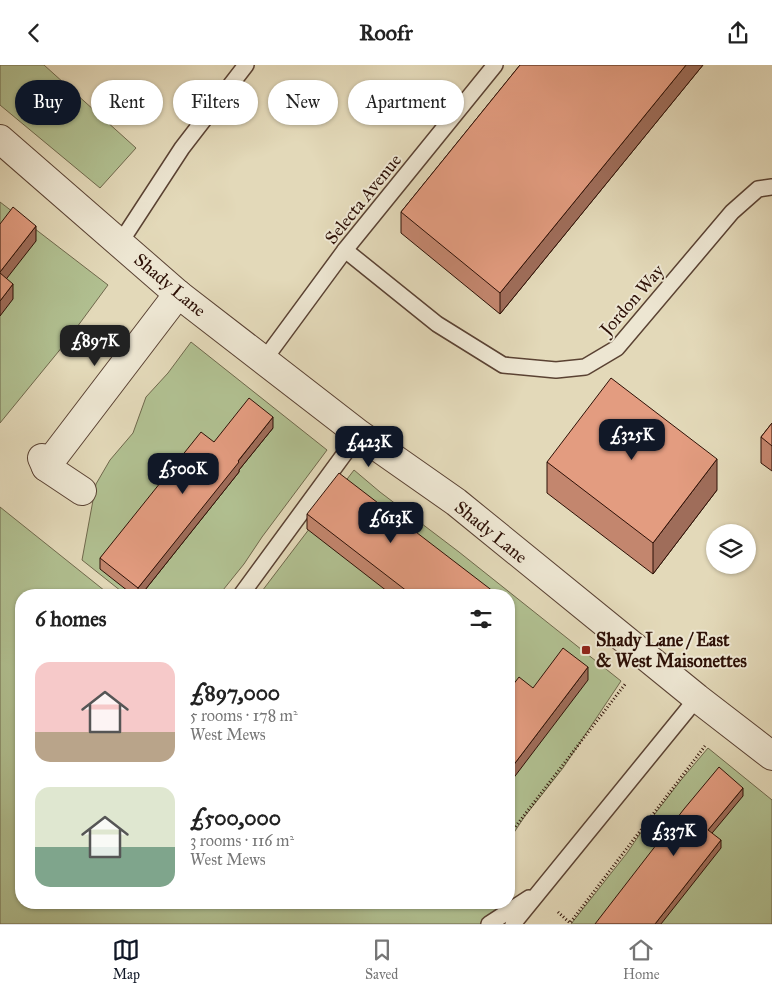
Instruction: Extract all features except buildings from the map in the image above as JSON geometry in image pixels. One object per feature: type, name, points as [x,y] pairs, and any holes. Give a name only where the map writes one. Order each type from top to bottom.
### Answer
[{"type":"street","name":"Shady Lane","points":[[0,139],[178,294],[359,434],[456,502],[697,698],[772,756]]},
{"type":"street","points":[[82,491],[44,462],[178,294]]},
{"type":"lane","points":[[120,243],[182,148],[246,65]]},
{"type":"lane","name":"Selecta Avenue","points":[[264,360],[345,249],[496,65]]},
{"type":"lane","name":"Jordon Way","points":[[345,249],[437,325],[503,365],[556,370],[585,367],[617,348],[732,212],[758,189],[772,187]]},
{"type":"lane","points":[[245,589],[359,434]]},
{"type":"lane","points":[[513,924],[697,698]]},
{"type":"lane","points":[[515,907],[538,892]]},
{"type":"lane","points":[[489,924],[512,909]]},
{"type":"path","points":[[515,827],[647,657]]},
{"type":"path","points":[[538,892],[570,923],[725,720]]},
{"type":"green space","points":[[0,65],[44,65],[61,80],[15,80],[15,117],[0,105]]},
{"type":"green space","points":[[81,98],[91,107],[91,125],[111,125],[136,148],[100,188],[24,125],[81,125]]},
{"type":"green space","points":[[0,202],[108,285],[63,346],[0,423]]},
{"type":"green space","points":[[191,342],[327,450],[224,589],[118,589],[82,560],[96,484],[110,460],[133,433],[146,397],[168,373]]},
{"type":"green space","points":[[354,470],[505,589],[264,589]]},
{"type":"green space","points":[[0,507],[102,589],[15,589],[15,909],[500,909],[519,924],[0,924]]},
{"type":"green space","points":[[515,597],[621,681],[563,768],[515,831]]},
{"type":"green space","points":[[708,748],[772,800],[772,924],[571,924],[681,780]]},
{"type":"place","name":"Shady Lane / East & West Maisonettes","points":[[586,650]]}]
